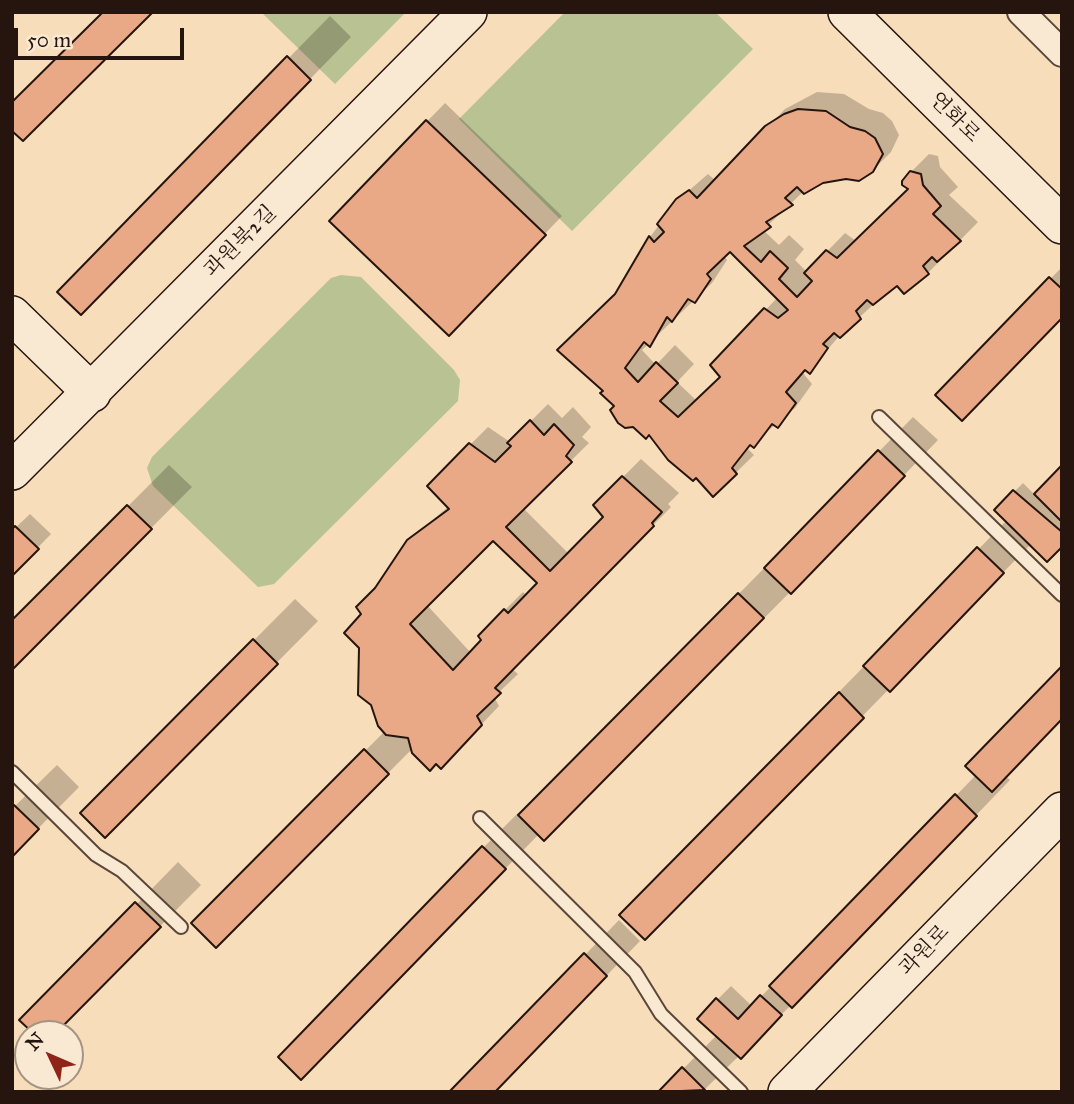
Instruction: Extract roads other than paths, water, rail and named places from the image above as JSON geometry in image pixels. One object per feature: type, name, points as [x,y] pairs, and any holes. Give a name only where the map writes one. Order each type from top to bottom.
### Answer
[{"type":"main road","name":"과원북2길","points":[[12,471],[468,12]]},
{"type":"main road","name":"연화로","points":[[846,12],[1058,215]]},
{"type":"main road","points":[[12,315],[92,393]]},
{"type":"main road","name":"과원로","points":[[787,1092],[1062,811]]},
{"type":"street","points":[[1026,14],[1062,53]]},
{"type":"lane","points":[[879,417],[1062,595]]},
{"type":"lane","points":[[12,772],[96,855],[122,871],[181,927]]},
{"type":"lane","points":[[480,818],[635,972],[661,1014],[741,1092]]}]
